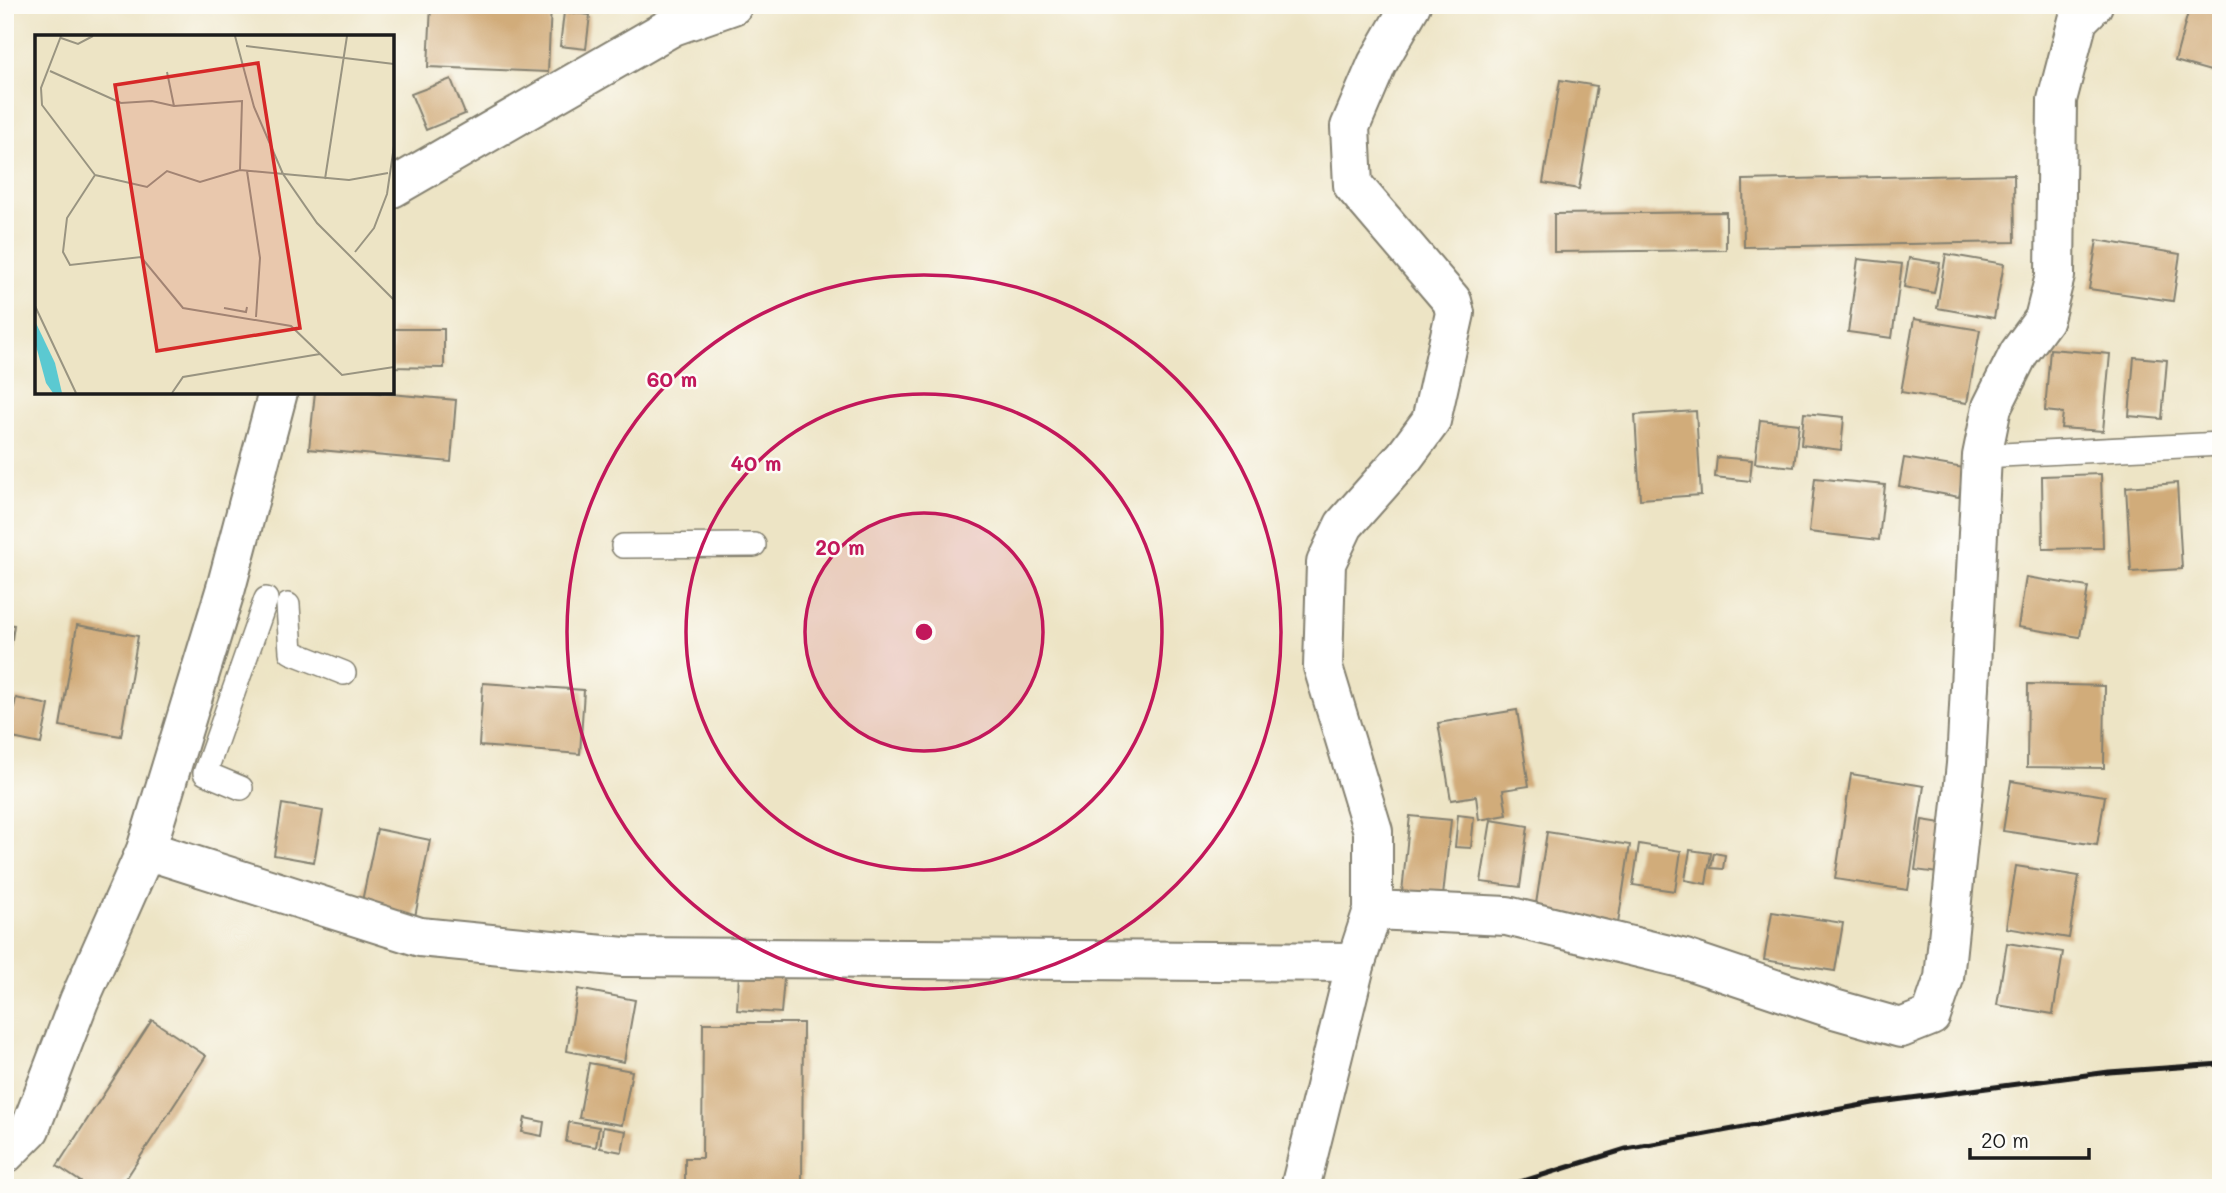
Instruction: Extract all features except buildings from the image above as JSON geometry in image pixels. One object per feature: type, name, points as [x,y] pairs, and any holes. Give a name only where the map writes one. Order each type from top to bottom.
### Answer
[{"type":"street","points":[[394,187],[673,26],[733,5]]},
{"type":"street","points":[[1300,1188],[1356,962],[1373,910],[1373,831],[1323,667],[1326,563],[1343,525],[1405,456],[1431,421],[1455,313],[1452,301],[1353,185],[1350,127],[1377,64],[1411,5]]},
{"type":"street","points":[[1373,910],[1507,916],[1685,959],[1833,1009],[1901,1028],[1931,1016],[1944,978],[1966,764],[1982,456],[1992,407],[2020,354],[2044,319],[2055,276],[2057,100],[2078,20],[2093,5]]},
{"type":"street","points":[[5,1154],[30,1129],[79,1001],[146,850],[226,588],[277,394]]},
{"type":"street","points":[[146,850],[420,937],[624,957],[1356,962]]},
{"type":"lane","points":[[1982,456],[2221,444]]},
{"type":"lane","points":[[623,545],[754,545]]},
{"type":"lane","points":[[242,788],[205,773],[266,599]]},
{"type":"lane","points":[[288,605],[291,652],[344,673]]},
{"type":"railway","points":[[1501,1188],[1626,1149],[1873,1103],[2109,1072],[2221,1064]]}]
